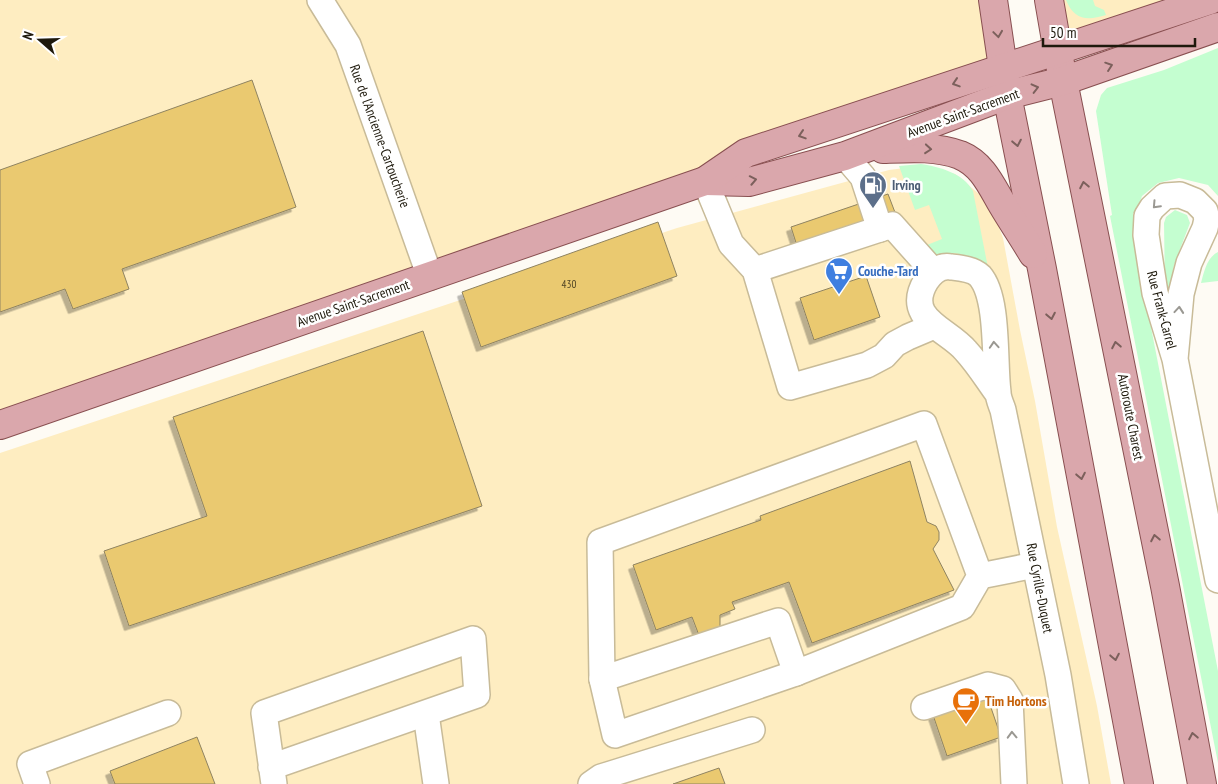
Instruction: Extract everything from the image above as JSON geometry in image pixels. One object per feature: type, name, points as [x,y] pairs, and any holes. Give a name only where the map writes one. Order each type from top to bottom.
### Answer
[{"type":"main road","points":[[993,0],[1007,95],[1042,268],[1139,784]]},
{"type":"main road","name":"Autoroute Charest","points":[[1049,0],[1063,81],[1165,586],[1202,784]]},
{"type":"main road","name":"Avenue Saint-Sacrement","points":[[0,425],[705,181],[746,153],[1210,0]]},
{"type":"main road","name":"Avenue Saint-Sacrement","points":[[705,181],[749,182],[845,156],[1007,95],[1063,81],[1218,27]]},
{"type":"main road","points":[[845,156],[876,149],[926,148],[960,155],[970,160],[992,184],[1002,204],[1042,268]]},
{"type":"main road","points":[[1124,784],[1125,712]]},
{"type":"street","name":"Rue de l'Ancienne-Cartoucherie","points":[[320,0],[348,45],[430,277]]},
{"type":"street","points":[[845,156],[863,177],[880,229]]},
{"type":"street","points":[[705,181],[731,244],[755,270],[790,387],[867,365],[884,356],[901,340],[920,330],[934,326]]},
{"type":"street","name":"Rue Frank-Carrel","points":[[1175,359],[1180,294],[1190,263],[1205,228],[1206,219],[1205,211],[1195,201],[1180,195],[1165,196],[1152,208],[1147,216],[1146,235],[1155,293],[1175,359],[1218,580]]},
{"type":"street","points":[[755,270],[892,225],[933,271]]},
{"type":"street","name":"Rue Cyrille-Duquet","points":[[998,394],[965,349],[934,326],[923,314],[920,298],[926,282],[933,271],[946,266],[964,268],[979,276],[986,286],[991,300],[998,394],[1003,410],[1058,675],[1076,784]]},
{"type":"street","points":[[980,576],[924,424],[600,542],[602,678],[615,735],[796,673],[962,607],[980,576],[1035,565]]},
{"type":"street","points":[[602,678],[778,621],[796,673]]},
{"type":"street","points":[[473,639],[477,695],[272,775],[264,713],[473,639]]},
{"type":"street","points":[[924,707],[988,685],[1003,689],[1010,700],[1014,784]]},
{"type":"street","points":[[37,784],[30,764],[168,713]]},
{"type":"street","points":[[426,714],[436,784]]},
{"type":"street","points":[[591,784],[601,777],[752,730]]},
{"type":"shaded area","points":[[0,0],[999,0],[1003,68],[0,425]]},
{"type":"shaded area","points":[[1049,0],[1210,0],[1057,51]]},
{"type":"shaded area","points":[[920,166],[955,174],[990,203],[1003,238],[1035,401],[1057,527],[1097,706],[1111,784],[0,784],[0,453],[677,228],[889,170]]},
{"type":"green space","points":[[1066,0],[1093,0],[1095,6],[1104,10],[1106,15],[1093,18],[1082,17],[1073,12]]},
{"type":"green space","points":[[1218,48],[1218,196],[1208,185],[1179,178],[1158,183],[1142,196],[1136,213],[1133,213],[1133,235],[1218,671],[1218,763],[1110,216],[1112,215],[1096,111],[1101,95],[1107,88],[1164,70]]},
{"type":"green space","points":[[921,164],[943,169],[957,175],[973,191],[989,273],[976,262],[963,255],[949,253],[932,256],[927,245],[942,239],[929,205],[915,210],[899,166]]},
{"type":"green space","points":[[1175,210],[1187,215],[1190,223],[1174,265],[1169,292],[1165,291],[1164,223],[1166,217]]},
{"type":"green space","points":[[1218,252],[1218,281],[1201,283],[1211,257]]},
{"type":"building","points":[[252,80],[296,207],[122,269],[129,289],[73,309],[65,289],[0,312],[0,170]]},
{"type":"building","points":[[888,194],[896,215],[798,249],[791,227]]},
{"type":"building","points":[[658,222],[677,276],[481,347],[462,292]]},
{"type":"building","points":[[866,276],[880,317],[814,340],[800,298]]},
{"type":"building","points":[[423,331],[482,506],[129,626],[104,551],[207,516],[173,417]]},
{"type":"building","points":[[910,461],[927,522],[936,526],[939,532],[939,540],[933,549],[954,590],[812,643],[789,582],[732,602],[735,609],[720,615],[720,630],[700,638],[692,617],[656,630],[633,565],[761,520],[760,516]]},
{"type":"building","points":[[986,693],[1001,737],[947,756],[932,712]]},
{"type":"building","points":[[197,737],[215,784],[115,784],[110,771]]},
{"type":"building","points":[[719,768],[725,784],[673,784]]},
{"type":"place","name":"Irving","points":[[873,209]]},
{"type":"place","name":"Couche-Tard","points":[[839,295]]},
{"type":"place","name":"Tim Hortons","points":[[966,725]]}]
